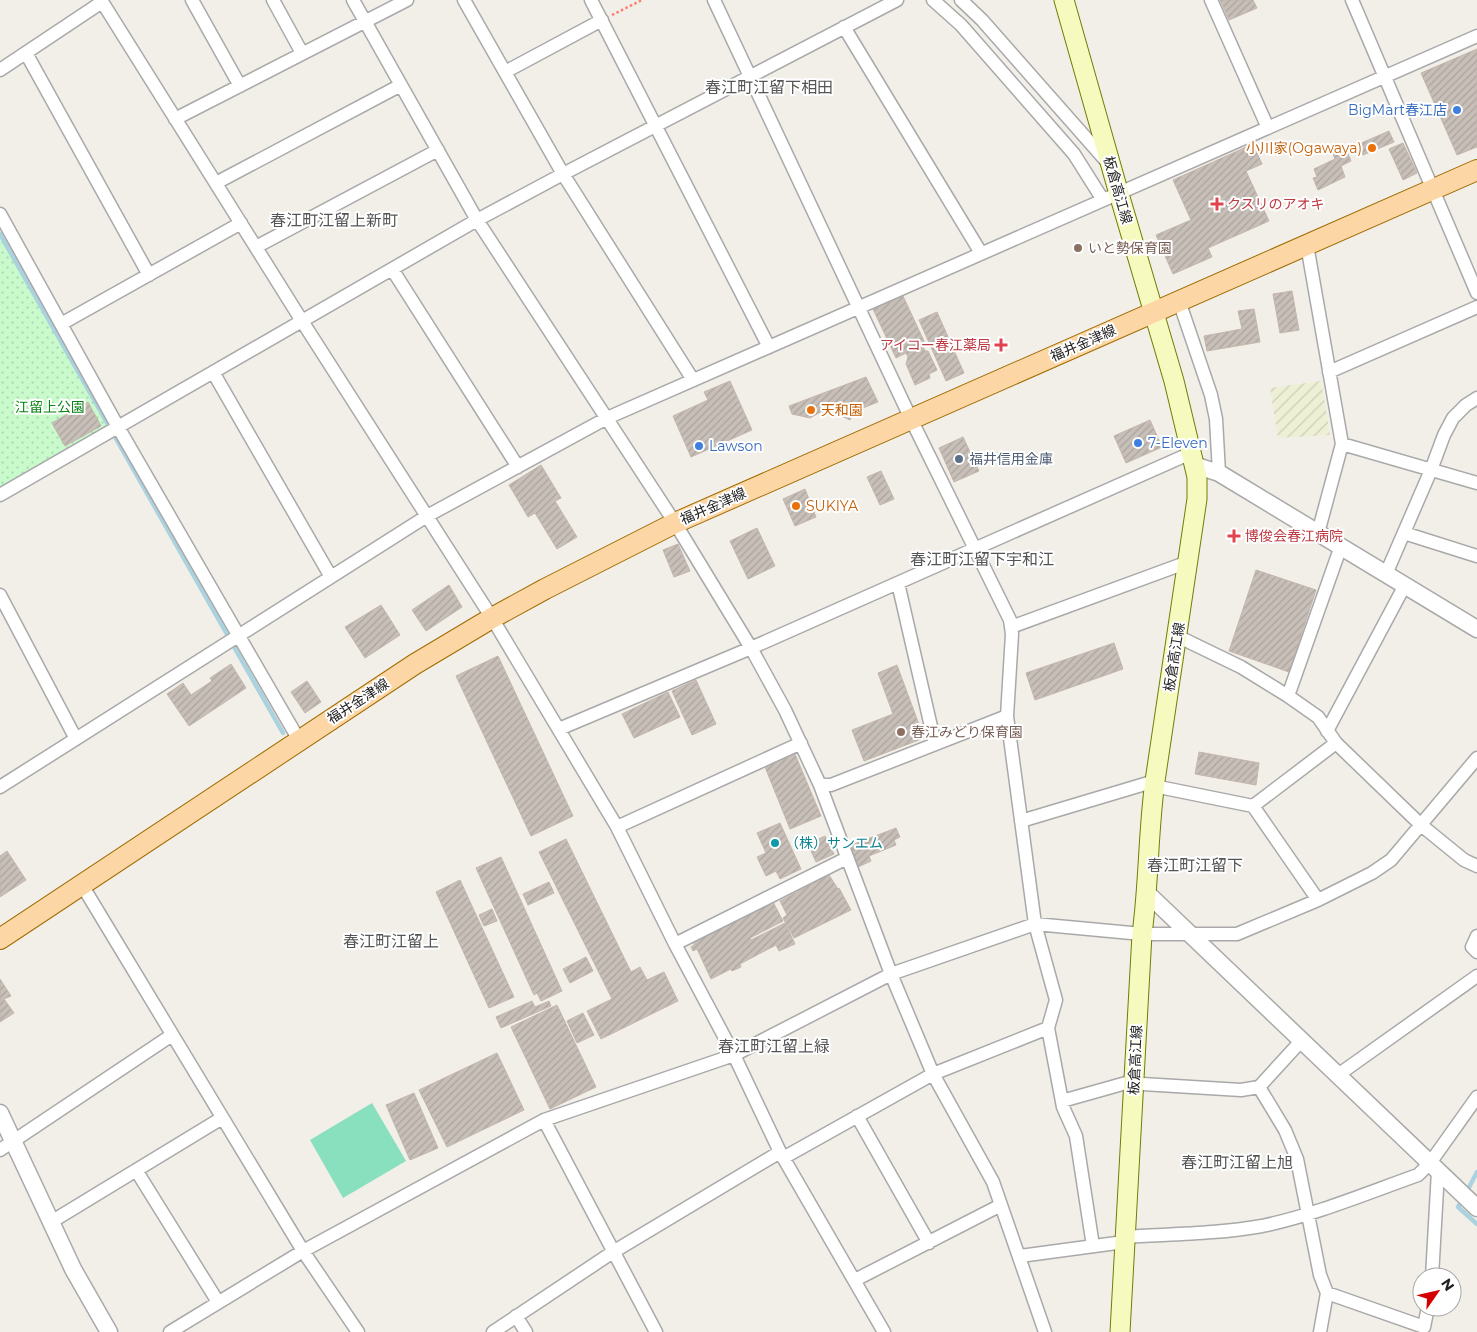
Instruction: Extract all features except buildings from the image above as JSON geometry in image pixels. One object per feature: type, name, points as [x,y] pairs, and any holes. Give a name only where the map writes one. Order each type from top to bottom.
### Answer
[{"type":"main road","name":"板倉高江線","points":[[1064,0],[1111,166],[1111,197],[1154,312],[1174,381],[1197,477],[1197,499],[1150,818],[1120,1332]]},
{"type":"main road","name":"福井金津線","points":[[0,939],[415,664],[492,618],[596,562],[676,523],[1477,170]]},
{"type":"street","points":[[192,0],[240,86]]},
{"type":"street","points":[[273,0],[302,53]]},
{"type":"street","points":[[353,0],[477,220],[676,523],[751,648],[785,710],[820,785],[890,974],[933,1074],[994,1182],[1045,1332]]},
{"type":"street","points":[[175,118],[407,0]]},
{"type":"street","points":[[464,0],[563,174],[693,380]]},
{"type":"street","points":[[592,0],[769,347]]},
{"type":"street","points":[[714,0],[911,420],[1010,620],[1012,634],[1007,716],[1035,924],[1056,1000],[1048,1028],[1063,1107],[1076,1136],[1093,1246]]},
{"type":"street","points":[[0,495],[477,220],[897,0]]},
{"type":"street","points":[[933,0],[961,25],[1111,197]]},
{"type":"street","points":[[960,0],[982,20],[1111,166]]},
{"type":"street","points":[[1211,0],[1268,128]]},
{"type":"street","points":[[1352,0],[1477,293]]},
{"type":"street","points":[[0,70],[102,1],[302,321],[492,618],[618,827],[675,944],[734,1055],[781,1155],[884,1332]]},
{"type":"street","points":[[505,72],[602,20]]},
{"type":"street","points":[[844,27],[981,253]]},
{"type":"street","points":[[0,787],[427,516],[607,418],[1477,36]]},
{"type":"street","points":[[26,53],[149,275]]},
{"type":"street","points":[[216,183],[401,85]]},
{"type":"street","points":[[256,247],[438,150]]},
{"type":"street","points":[[0,214],[118,427],[299,740]]},
{"type":"street","points":[[61,324],[241,223]]},
{"type":"street","points":[[1307,245],[1342,444],[1318,533]]},
{"type":"street","points":[[392,269],[518,466]]},
{"type":"street","points":[[1179,301],[1212,395],[1216,419],[1219,473]]},
{"type":"street","points":[[1329,372],[1477,307]]},
{"type":"street","points":[[213,372],[330,577]]},
{"type":"street","points":[[1386,574],[1444,435],[1453,418],[1477,398]]},
{"type":"street","points":[[1342,444],[1477,484]]},
{"type":"street","points":[[559,729],[751,648],[975,549],[1193,460],[1219,473],[1477,629]]},
{"type":"street","points":[[1404,533],[1477,556]]},
{"type":"street","points":[[1288,696],[1341,546]]},
{"type":"street","points":[[1011,627],[1188,562]]},
{"type":"street","points":[[898,583],[935,744]]},
{"type":"street","points":[[1327,731],[1405,585]]},
{"type":"street","points":[[0,595],[76,739]]},
{"type":"street","points":[[1178,636],[1241,667],[1318,717],[1336,743],[1421,825],[1464,860],[1477,866]]},
{"type":"street","points":[[820,785],[831,785],[1007,716]]},
{"type":"street","points":[[618,827],[801,743]]},
{"type":"street","points":[[1253,806],[1336,743]]},
{"type":"street","points":[[170,1332],[303,1251],[544,1120],[734,1055],[890,974],[1035,924],[1142,934],[1236,934],[1318,900],[1372,873],[1391,860],[1477,758]]},
{"type":"street","points":[[1021,821],[1154,784],[1253,806],[1318,900]]},
{"type":"street","points":[[675,944],[847,858]]},
{"type":"street","points":[[82,885],[303,1251],[358,1332]]},
{"type":"street","points":[[1147,893],[1477,1208]]},
{"type":"street","points":[[1477,936],[1472,947],[1477,952]]},
{"type":"street","points":[[1338,1075],[1477,976]]},
{"type":"street","points":[[493,1332],[613,1252],[781,1155],[858,1116],[933,1074],[1048,1028]]},
{"type":"street","points":[[7,1145],[172,1035]]},
{"type":"street","points":[[1062,1100],[1126,1083],[1241,1090],[1259,1087],[1302,1040]]},
{"type":"street","points":[[1259,1087],[1285,1130],[1297,1160],[1320,1275],[1327,1293],[1320,1332]]},
{"type":"street","points":[[1432,1267],[1434,1167],[1477,1097]]},
{"type":"street","points":[[0,1113],[7,1145],[51,1222],[73,1269],[109,1332]]},
{"type":"street","points":[[858,1116],[929,1243]]},
{"type":"street","points":[[51,1222],[222,1118]]},
{"type":"street","points":[[544,1120],[656,1332]]},
{"type":"street","points":[[1020,1256],[1093,1246],[1125,1239],[1223,1232],[1262,1225],[1308,1214],[1418,1175],[1434,1167]]},
{"type":"street","points":[[136,1170],[218,1302]]},
{"type":"street","points":[[855,1280],[1002,1205]]},
{"type":"street","points":[[1327,1293],[1424,1327],[1426,1317]]},
{"type":"street","points":[[516,1316],[526,1332]]},
{"type":"path","points":[[602,20],[642,0]]},
{"type":"green space","name":"江留上公園","points":[[0,215],[118,427],[0,495]]},
{"type":"green space","points":[[1321,381],[1330,435],[1278,438],[1270,388]]},
{"type":"green space","points":[[372,1103],[406,1161],[343,1198],[310,1140]]},
{"type":"waterway","points":[[0,234],[283,733]]},
{"type":"waterway","points":[[1466,1193],[1477,1172]]},
{"type":"waterway","points":[[1462,1200],[1458,1207],[1477,1224]]},
{"type":"place","name":"BigMart春江店","points":[[1457,110]]},
{"type":"place","name":"小川家(Ogawaya)","points":[[1372,148]]},
{"type":"place","name":"クスリのアオキ","points":[[1217,204]]},
{"type":"place","name":"いと勢保育園","points":[[1078,248]]},
{"type":"place","name":"アイコー春江薬局","points":[[1001,345]]},
{"type":"place","name":"天和園","points":[[811,410]]},
{"type":"place","name":"7-Eleven","points":[[1138,443]]},
{"type":"place","name":"Lawson","points":[[699,446]]},
{"type":"place","name":"福井信用金庫","points":[[959,459]]},
{"type":"place","name":"SUKIYA","points":[[796,506]]},
{"type":"place","name":"博俊会春江病院","points":[[1234,536]]},
{"type":"place","name":"春江みどり保育園","points":[[901,732]]},
{"type":"place","name":"（株）サンエム","points":[[775,843]]},
{"type":"district","name":"春江町江留下相田","points":[[769,87]]},
{"type":"district","name":"春江町江留上新町","points":[[334,220]]},
{"type":"district","name":"春江町江留下宇和江","points":[[982,559]]},
{"type":"district","name":"春江町江留下","points":[[1195,865]]},
{"type":"district","name":"春江町江留上","points":[[391,941]]},
{"type":"district","name":"春江町江留上緑","points":[[774,1046]]},
{"type":"district","name":"春江町江留上旭","points":[[1237,1162]]}]
